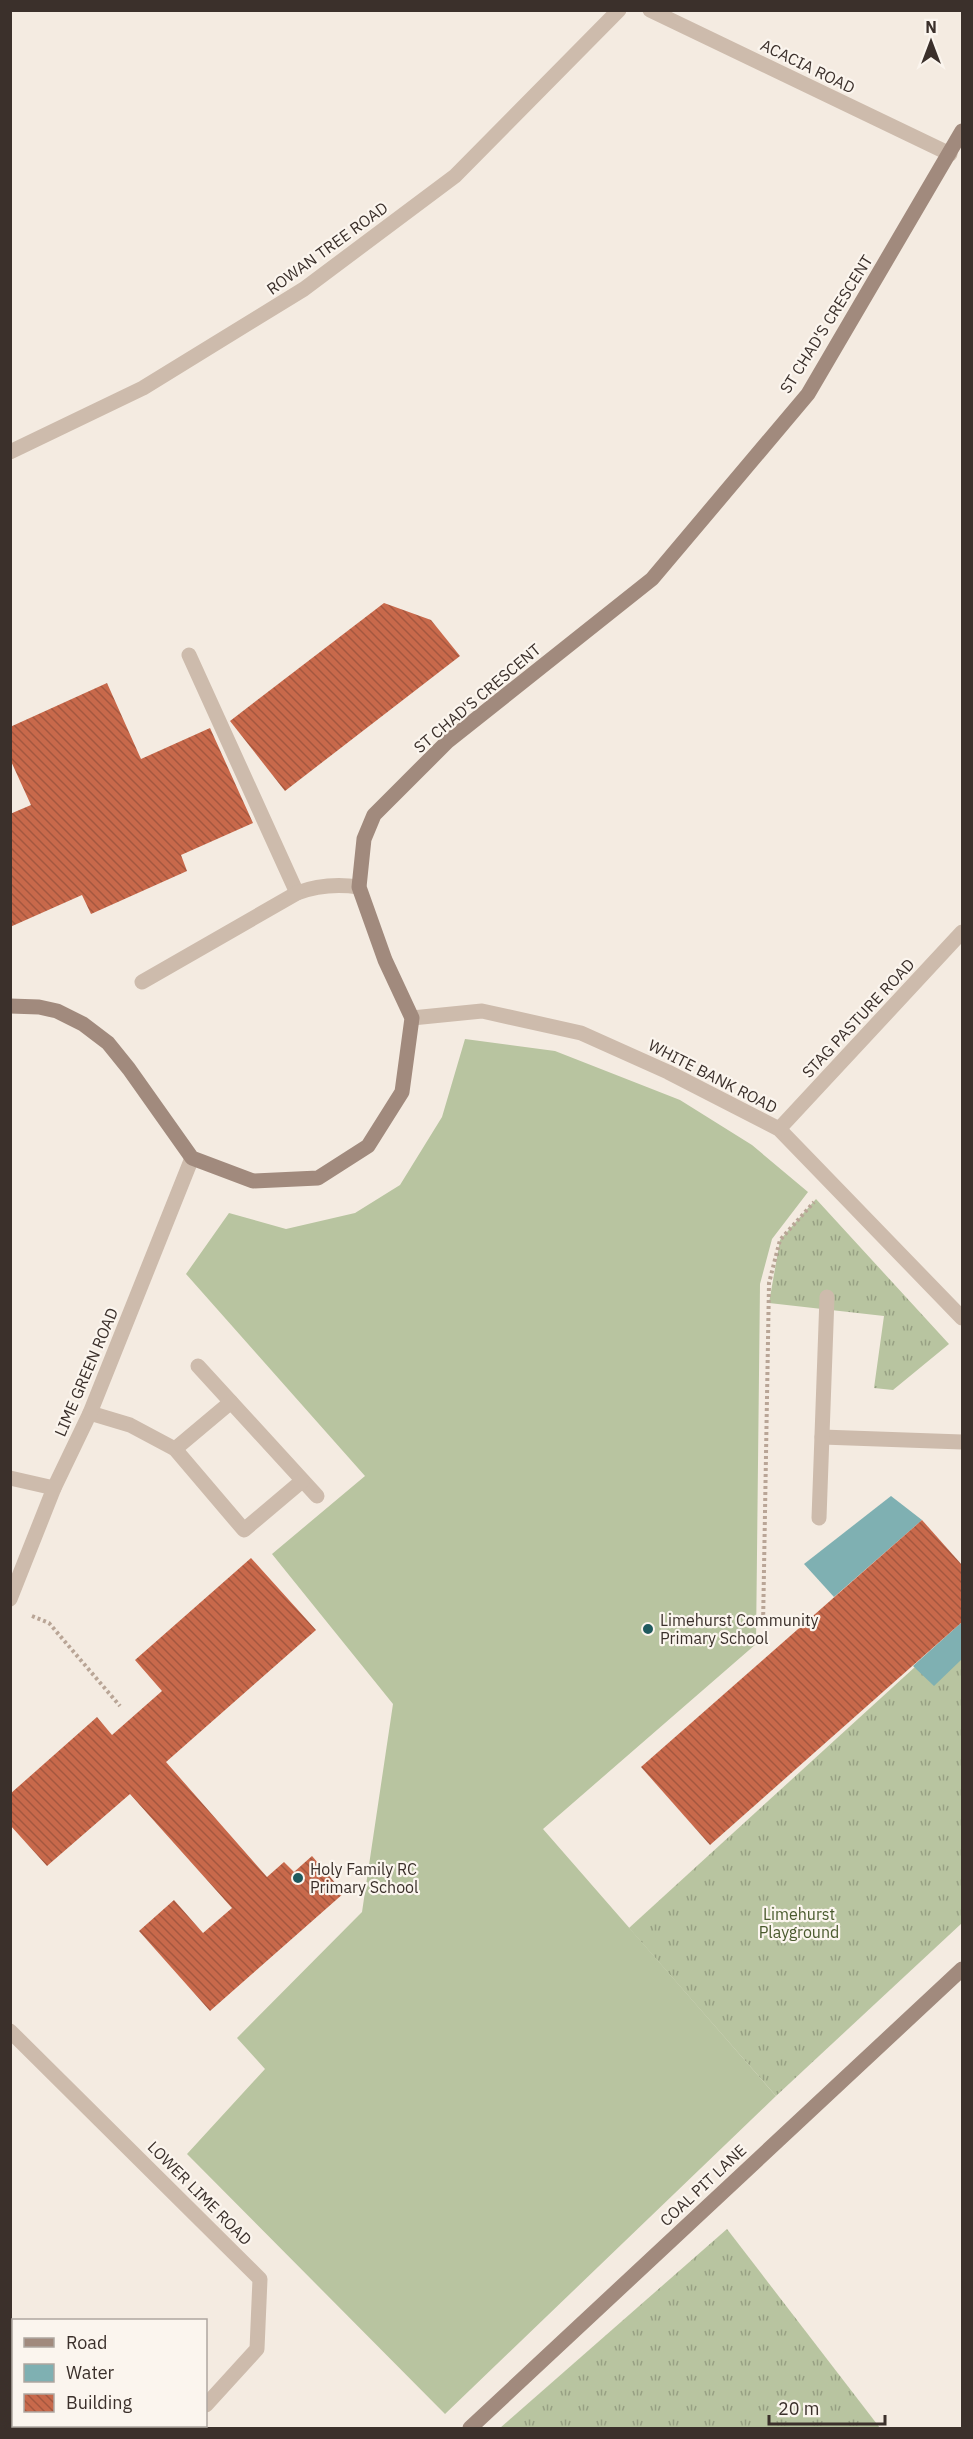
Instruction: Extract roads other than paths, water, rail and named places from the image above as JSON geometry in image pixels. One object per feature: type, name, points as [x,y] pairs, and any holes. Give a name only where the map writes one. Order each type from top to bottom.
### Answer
[{"type":"street","name":"ROWAN TREE ROAD","points":[[10,452],[143,388],[304,290],[455,176],[619,10]]},
{"type":"street","name":"ACACIA ROAD","points":[[650,10],[950,154]]},
{"type":"street","name":"ST CHAD'S CRESCENT","points":[[412,1018],[385,960],[359,887],[364,838],[374,815],[447,742],[652,579],[808,394],[963,130]]},
{"type":"street","points":[[189,655],[297,893]]},
{"type":"street","points":[[142,982],[297,893],[309,888],[337,884],[359,887]]},
{"type":"street","name":"STAG PASTURE ROAD","points":[[779,1130],[963,932]]},
{"type":"street","points":[[10,1006],[39,1006],[57,1011],[83,1024],[108,1043],[192,1158],[253,1181],[318,1178],[368,1146],[402,1092],[412,1018]]},
{"type":"street","name":"WHITE BANK ROAD","points":[[412,1018],[482,1011],[581,1033],[668,1072],[779,1130],[963,1318]]},
{"type":"street","name":"LIME GREEN ROAD","points":[[10,1599],[54,1488],[90,1413],[192,1158]]},
{"type":"street","points":[[819,1518],[827,1298]]},
{"type":"street","points":[[198,1366],[317,1496]]},
{"type":"street","points":[[175,1449],[231,1402]]},
{"type":"street","points":[[90,1413],[130,1425],[175,1449],[244,1530],[302,1481]]},
{"type":"street","points":[[822,1437],[963,1442]]},
{"type":"street","points":[[10,1478],[54,1488]]},
{"type":"street","name":"COAL PIT LANE","points":[[470,2428],[963,1969]]},
{"type":"street","name":"LOWER LIME ROAD","points":[[10,2031],[260,2279],[256,2349],[207,2404]]},
{"type":"water","points":[[891,1496],[922,1520],[834,1597],[804,1564]]},
{"type":"water","points":[[962,1622],[962,1659],[934,1686],[913,1666]]},
{"type":"place","name":"Limehurst Community Primary School","points":[[648,1629]]},
{"type":"place","name":"Holy Family RC Primary School","points":[[298,1878]]},
{"type":"park label","name":"Limehurst Playground","points":[[799,1923]]}]
